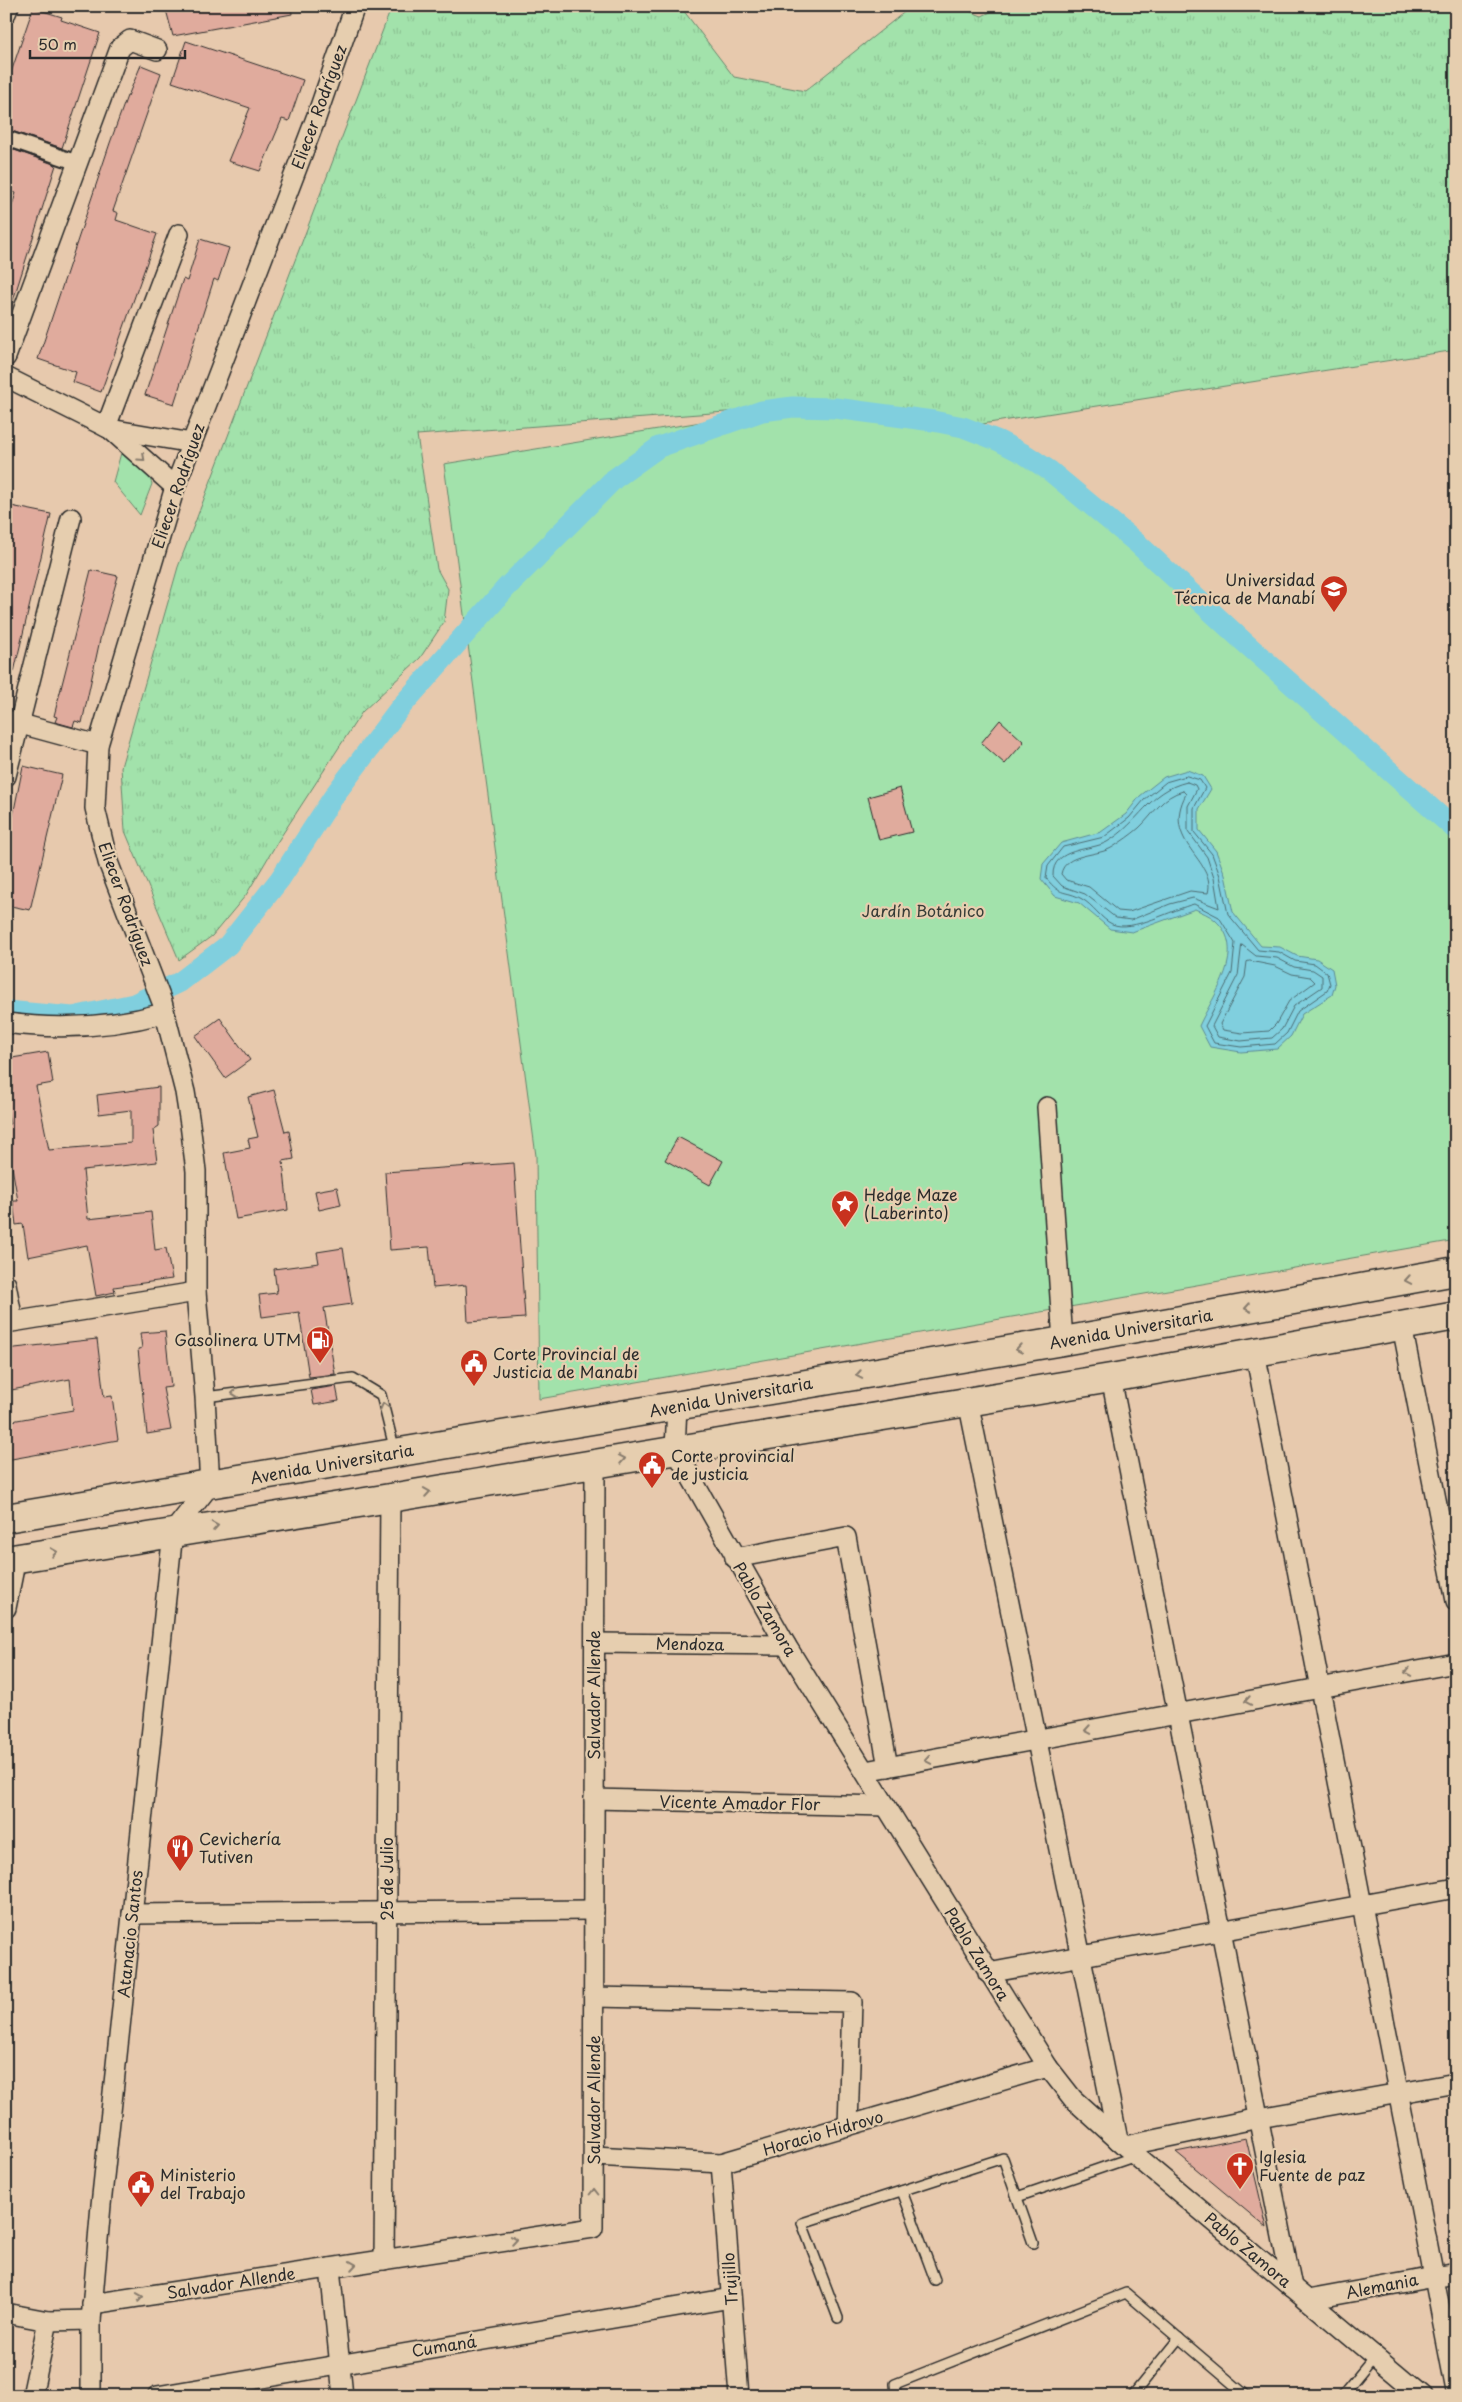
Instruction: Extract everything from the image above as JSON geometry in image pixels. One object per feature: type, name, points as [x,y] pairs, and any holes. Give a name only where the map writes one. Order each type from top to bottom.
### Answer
[{"type":"main road","name":"Avenida Universitaria","points":[[6,1518],[1064,1341],[1456,1271]]},
{"type":"main road","points":[[11,1559],[1111,1378],[1456,1316]]},
{"type":"street","points":[[6,13],[9,6]]},
{"type":"street","name":"Eliecer Rodríguez","points":[[210,1484],[196,1292],[194,1162],[185,1092],[163,1007],[108,862],[95,808],[98,745],[175,487],[316,118],[355,6]]},
{"type":"street","points":[[6,357],[122,45],[130,40],[157,50]]},
{"type":"street","points":[[6,138],[78,163]]},
{"type":"street","points":[[108,428],[179,234]]},
{"type":"street","points":[[6,376],[108,428],[175,487]]},
{"type":"street","points":[[108,428],[192,443]]},
{"type":"street","points":[[6,776],[14,721],[71,518]]},
{"type":"street","points":[[14,721],[59,736],[98,745]]},
{"type":"street","points":[[6,1023],[29,1026],[90,1026],[134,1020],[163,1007]]},
{"type":"street","points":[[1047,1107],[1064,1341]]},
{"type":"street","points":[[6,1284],[10,1322],[196,1292]]},
{"type":"street","points":[[1402,1326],[1456,1601]]},
{"type":"street","points":[[1256,1352],[1456,2391]]},
{"type":"street","points":[[1111,1378],[1292,2287]]},
{"type":"street","points":[[968,1401],[1081,1956],[1126,2147],[1259,2118],[1456,2083]]},
{"type":"street","points":[[675,1450],[677,1406]]},
{"type":"street","name":"Pablo Zamora","points":[[675,1450],[786,1645],[988,1973],[1048,2067],[1073,2099],[1126,2147],[1422,2396]]},
{"type":"street","name":"Salvador Allende","points":[[6,2313],[48,2321],[330,2268],[593,2228],[595,1464]]},
{"type":"street","points":[[173,1532],[210,1484]]},
{"type":"street","name":"25 de Julio","points":[[384,2260],[390,1498]]},
{"type":"street","name":"Atanacio Santos","points":[[91,2396],[92,2312],[173,1532]]},
{"type":"street","points":[[735,1558],[846,1537],[888,1767]]},
{"type":"street","points":[[6,1608],[11,1559]]},
{"type":"street","name":"Mendoza","points":[[595,1643],[786,1645]]},
{"type":"street","points":[[865,1771],[1456,1663]]},
{"type":"street","name":"Vicente Amador Flor","points":[[594,1799],[886,1806]]},
{"type":"street","points":[[988,1973],[1456,1888]]},
{"type":"street","points":[[132,1914],[594,1910]]},
{"type":"street","points":[[594,1997],[852,2002],[848,2126]]},
{"type":"street","name":"Horacio Hidrovo","points":[[594,2156],[721,2163],[1048,2067]]},
{"type":"street","name":"Trujillo","points":[[721,2163],[739,2396]]},
{"type":"street","points":[[330,2268],[343,2396]]},
{"type":"street","name":"Alemania","points":[[1308,2300],[1456,2272]]},
{"type":"street","name":"Cumaná","points":[[157,2396],[339,2363],[732,2298]]},
{"type":"street","points":[[32,2396],[48,2321]]},
{"type":"lane","points":[[205,1397],[353,1378],[381,1395],[395,1453]]},
{"type":"lane","points":[[1017,2196],[1126,2147]]},
{"type":"lane","points":[[838,2318],[802,2223],[1003,2158],[1033,2243]]},
{"type":"lane","points":[[902,2191],[936,2280]]},
{"type":"lane","points":[[896,2396],[895,2384],[1126,2293],[1247,2396]]},
{"type":"lane","points":[[1132,2396],[1178,2338]]},
{"type":"lane","points":[[1342,2396],[1375,2356]]},
{"type":"green space","points":[[392,6],[680,6],[734,77],[805,91],[912,6],[955,6],[982,16],[1003,6],[1456,6],[1456,350],[963,427],[878,413],[793,407],[417,435],[437,569],[448,589],[444,622],[420,658],[362,712],[278,841],[246,895],[212,936],[179,960],[125,831],[121,767],[178,567]]},
{"type":"green space","name":"Jardín Botánico","points":[[793,407],[879,411],[922,417],[963,427],[999,441],[1034,460],[1068,483],[1133,538],[1257,654],[1377,758],[1456,830],[1456,1240],[539,1399],[536,1156],[444,464]]},
{"type":"green space","points":[[121,453],[148,473],[152,484],[140,515],[113,482]]},
{"type":"water","points":[[1187,770],[1203,776],[1211,789],[1199,809],[1199,830],[1216,851],[1225,875],[1233,912],[1261,946],[1280,947],[1297,956],[1317,959],[1332,969],[1335,985],[1332,995],[1302,1014],[1291,1036],[1277,1049],[1241,1052],[1210,1047],[1199,1026],[1219,987],[1229,959],[1229,945],[1225,932],[1213,918],[1195,909],[1132,932],[1110,929],[1079,903],[1055,896],[1041,879],[1043,864],[1061,843],[1101,832],[1126,814],[1140,796],[1164,777]]},
{"type":"building","points":[[165,6],[291,6],[292,14],[173,36]]},
{"type":"building","points":[[33,8],[62,17],[61,20],[100,33],[62,148],[6,129],[6,87]]},
{"type":"building","points":[[186,41],[303,80],[289,121],[282,119],[260,171],[228,161],[250,108],[172,82]]},
{"type":"building","points":[[141,65],[161,73],[113,211],[118,213],[116,220],[157,234],[101,392],[73,382],[76,372],[38,359],[110,143],[127,96]]},
{"type":"building","points":[[6,147],[56,165],[10,310],[6,309],[6,224],[16,193],[6,190]]},
{"type":"building","points":[[200,239],[229,248],[218,281],[214,279],[174,404],[145,395],[183,279],[187,281]]},
{"type":"building","points":[[6,505],[51,514],[14,672],[6,672]]},
{"type":"building","points":[[91,570],[118,576],[101,635],[82,723],[75,721],[73,727],[55,722],[57,717],[54,716]]},
{"type":"building","points":[[1000,720],[1024,742],[1005,764],[981,743]]},
{"type":"building","points":[[23,766],[62,775],[30,910],[6,905],[6,850]]},
{"type":"building","points":[[900,788],[912,832],[879,840],[868,797]]},
{"type":"building","points":[[220,1018],[250,1060],[225,1078],[195,1036]]},
{"type":"building","points":[[48,1052],[53,1083],[36,1086],[49,1150],[131,1143],[131,1110],[99,1114],[97,1095],[159,1087],[159,1126],[153,1130],[157,1162],[83,1170],[88,1219],[151,1212],[155,1250],[166,1248],[172,1279],[114,1287],[115,1292],[96,1296],[87,1245],[28,1257],[23,1224],[16,1225],[13,1201],[18,1201],[6,1133],[6,1124],[10,1124],[6,1101],[6,1059]]},
{"type":"building","points":[[274,1090],[285,1132],[289,1131],[294,1159],[283,1161],[288,1210],[236,1219],[224,1153],[250,1148],[248,1139],[258,1137],[248,1097]]},
{"type":"building","points":[[678,1137],[723,1161],[710,1185],[665,1160]]},
{"type":"building","points":[[514,1163],[525,1318],[468,1322],[466,1285],[433,1288],[429,1247],[390,1250],[385,1172]]},
{"type":"building","points":[[337,1187],[341,1205],[319,1210],[315,1191]]},
{"type":"building","points":[[343,1248],[352,1304],[324,1308],[335,1374],[309,1377],[299,1312],[262,1317],[259,1295],[277,1293],[274,1269],[319,1263],[317,1252]]},
{"type":"building","points":[[165,1331],[171,1387],[163,1388],[171,1430],[147,1434],[138,1349],[142,1348],[140,1333]]},
{"type":"building","points":[[97,1339],[104,1397],[112,1396],[118,1440],[6,1460],[6,1422],[73,1410],[70,1379],[6,1391],[6,1349]]},
{"type":"building","points":[[336,1386],[339,1401],[314,1405],[311,1390]]},
{"type":"building","name":"Iglesia Fuente de paz","points":[[1246,2138],[1267,2228],[1176,2152]]},
{"type":"waterway","points":[[6,1011],[73,1017],[134,1004],[180,982],[228,945],[280,879],[336,793],[399,709],[506,588],[614,479],[659,447],[762,411],[793,407],[835,408],[933,421],[963,427],[999,441],[1026,455],[1050,471],[1138,544],[1243,641],[1456,830]]},
{"type":"place","name":"Universidad Técnica de Manabí","points":[[1334,613]]},
{"type":"place","name":"Hedge Maze (Laberinto)","points":[[845,1228]]},
{"type":"place","name":"Gasolinera UTM","points":[[320,1364]]},
{"type":"place","name":"Corte Provincial de Justicia de Manabi","points":[[474,1387]]},
{"type":"place","name":"Corte provincial de justicia","points":[[652,1489]]},
{"type":"place","name":"Cevichería Tutiven","points":[[180,1872]]},
{"type":"place","name":"Iglesia Fuente de paz","points":[[1240,2190]]},
{"type":"place","name":"Ministerio del Trabajo","points":[[141,2208]]}]
